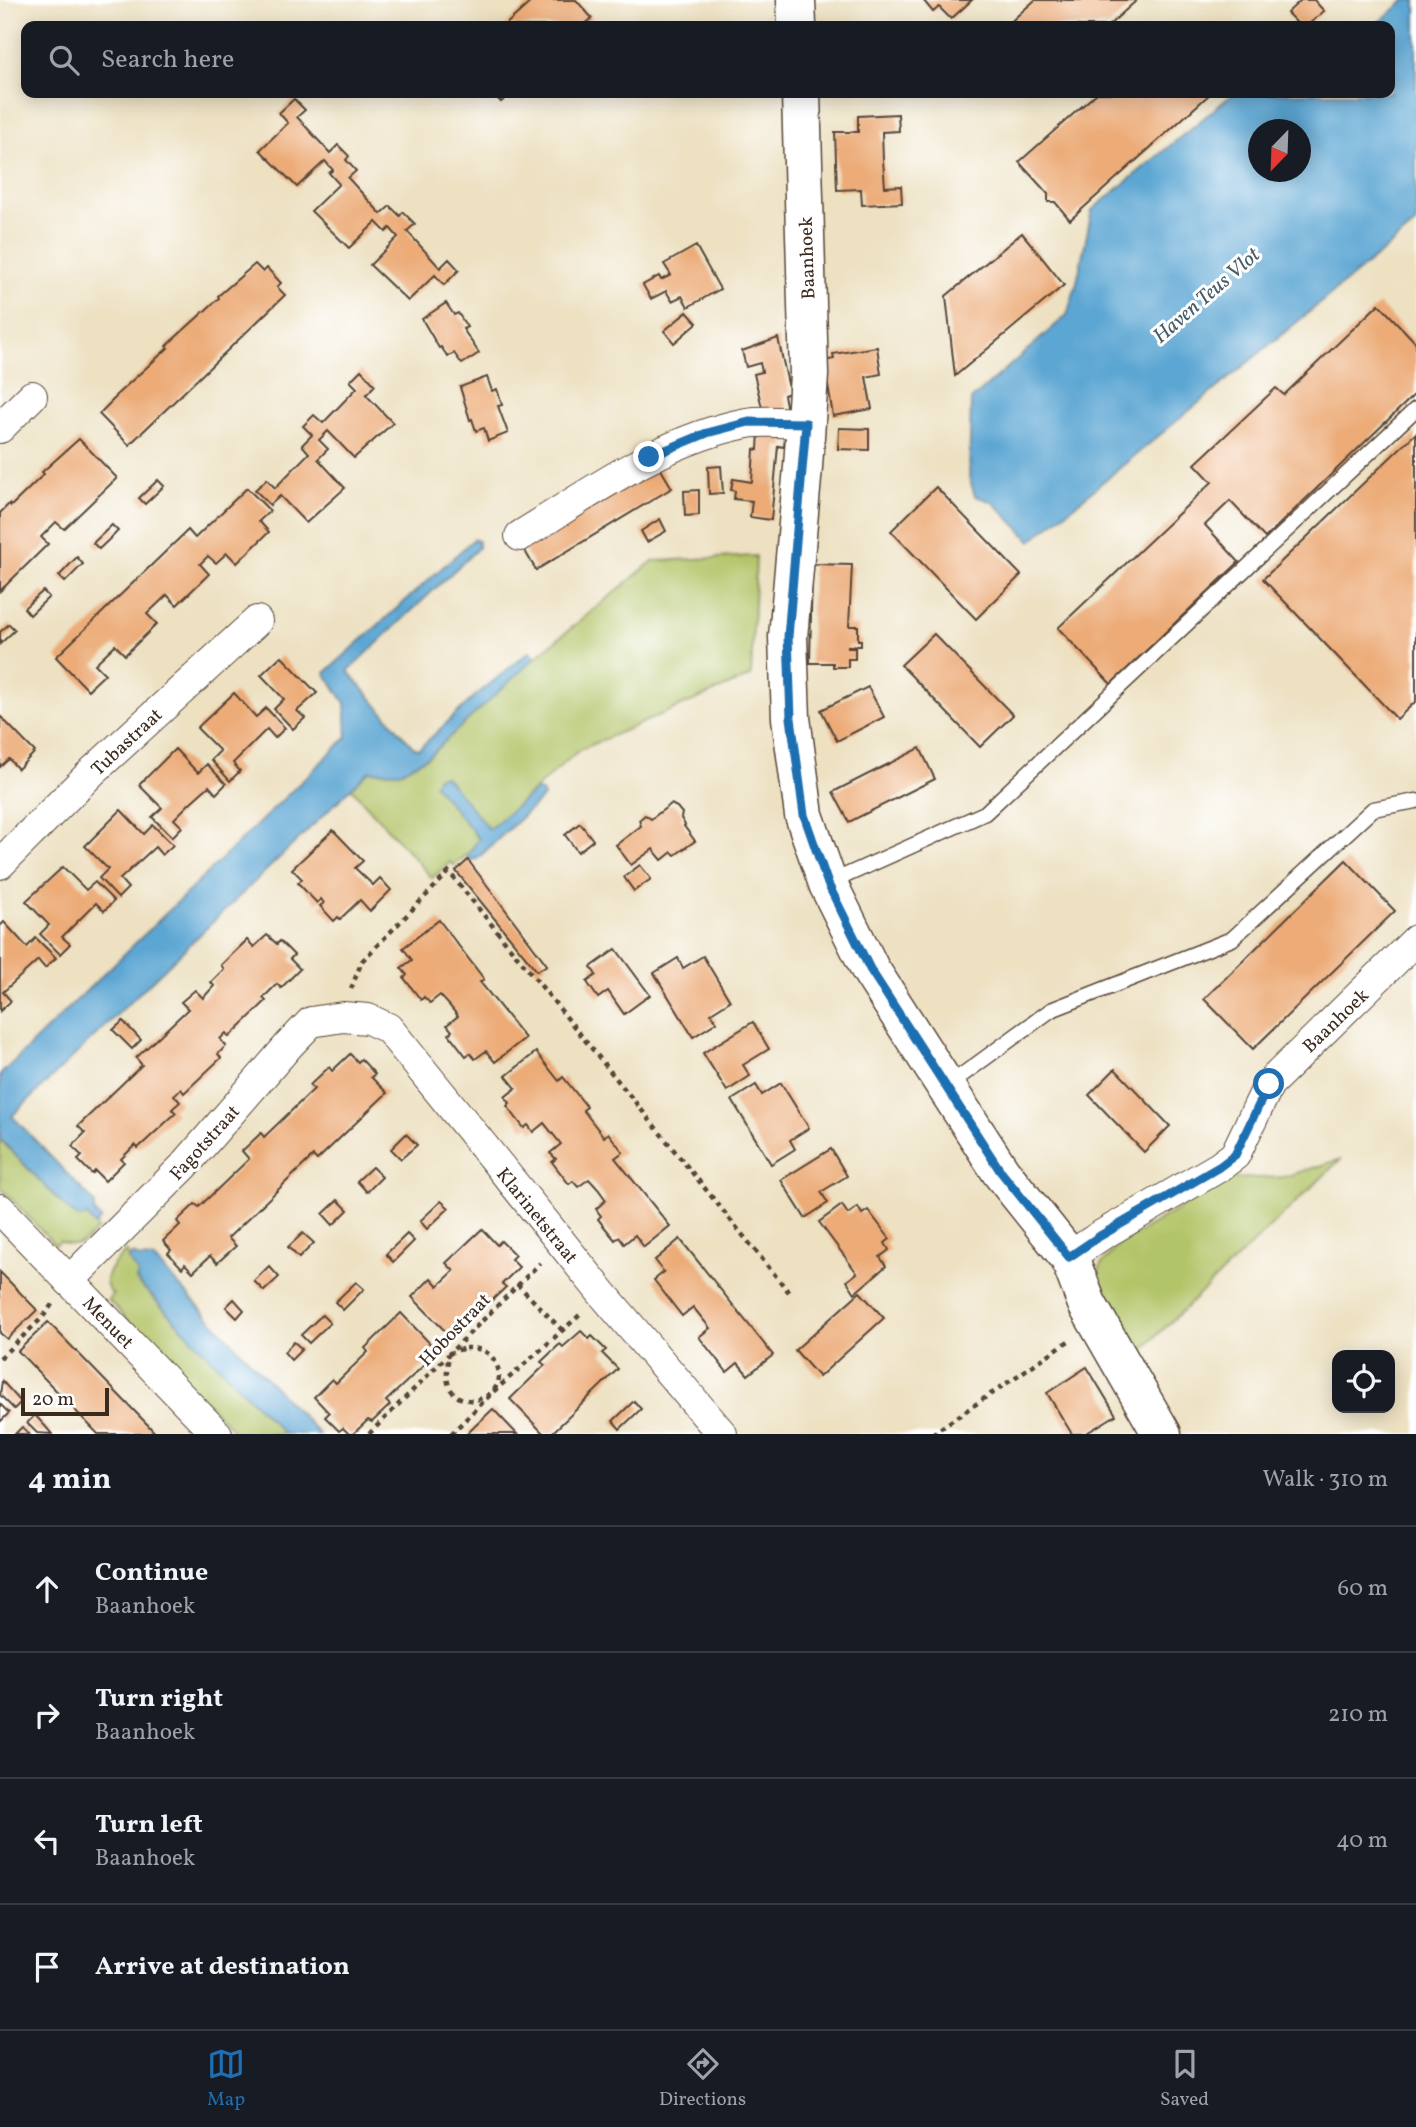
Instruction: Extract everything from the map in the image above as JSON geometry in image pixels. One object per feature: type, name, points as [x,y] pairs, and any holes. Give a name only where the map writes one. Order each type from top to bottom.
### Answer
[{"type":"street","points":[[796,0],[797,21]]},
{"type":"street","name":"Baanhoek","points":[[801,98],[809,375],[788,637],[791,718],[804,815],[828,884],[870,969],[1001,1172],[1069,1257],[1087,1304],[1162,1434]]},
{"type":"street","points":[[0,428],[32,396]]},
{"type":"street","points":[[520,536],[649,457],[707,433],[749,422],[806,423]]},
{"type":"street","name":"Tubastraat","points":[[0,864],[93,771],[257,621]]},
{"type":"street","name":"Baanhoek","points":[[1069,1257],[1235,1155],[1269,1084],[1416,940]]},
{"type":"street","name":"Klarinetstraat","points":[[343,1017],[368,1019],[388,1028],[602,1293],[722,1434]]},
{"type":"street","name":"Fagotstraat","points":[[69,1280],[184,1166],[311,1022],[343,1017]]},
{"type":"street","name":"Menuet","points":[[0,1209],[217,1434]]},
{"type":"lane","points":[[828,884],[985,813],[1416,409]]},
{"type":"lane","points":[[946,1087],[1051,1010],[1232,939],[1373,809],[1416,801]]},
{"type":"path","points":[[343,1017],[353,980],[362,961],[449,872],[792,1296]]},
{"type":"path","name":"Hobostraat","points":[[369,1434],[517,1284],[562,1243]]},
{"type":"path","points":[[0,1358],[43,1317],[69,1280]]},
{"type":"path","points":[[517,1284],[563,1331]]},
{"type":"path","points":[[451,1434],[492,1392],[563,1331],[602,1293]]},
{"type":"path","points":[[932,1434],[1097,1321]]},
{"type":"path","points":[[465,1348],[479,1348],[491,1355],[498,1367],[498,1380],[492,1392],[480,1400],[466,1401],[454,1394],[446,1382],[450,1353],[465,1348]]},
{"type":"green space","points":[[756,556],[751,676],[579,750],[489,830],[445,776],[436,785],[479,839],[467,855],[454,865],[450,862],[432,878],[351,788],[369,771],[400,772],[429,756],[536,657],[653,561]]},
{"type":"green space","points":[[0,1139],[67,1209],[87,1216],[98,1229],[89,1238],[77,1245],[60,1241],[55,1245],[0,1187]]},
{"type":"green space","points":[[1341,1159],[1152,1340],[1129,1370],[1097,1295],[1100,1266],[1117,1246],[1210,1190],[1223,1179],[1284,1177]]},
{"type":"green space","points":[[126,1251],[138,1273],[136,1280],[284,1434],[237,1434],[108,1300],[113,1295],[108,1289],[106,1277]]},
{"type":"water","name":"Haven Teus Vlot","points":[[1406,0],[1416,0],[1416,224],[1031,541],[993,502],[975,496],[969,477],[971,400],[1067,315],[1092,210],[1228,98],[1395,98],[1395,21],[1380,21]]},
{"type":"water","points":[[474,539],[478,541],[478,548],[348,671],[413,747],[419,749],[474,697],[530,651],[536,657],[429,756],[400,772],[369,771],[12,1116],[95,1203],[94,1212],[101,1219],[95,1226],[87,1216],[79,1218],[67,1209],[0,1139],[0,1075],[347,737],[345,703],[325,673]]},
{"type":"water","points":[[438,776],[445,776],[489,829],[536,790],[543,793],[543,797],[477,859],[470,860],[467,855],[479,839],[434,784]]},
{"type":"water","points":[[133,1254],[139,1258],[154,1259],[319,1434],[284,1434],[136,1280],[138,1273],[128,1259]]},
{"type":"building","points":[[533,0],[576,0],[592,18],[589,21],[510,21]]},
{"type":"building","points":[[923,0],[972,0],[951,19],[939,7],[933,12]]},
{"type":"building","points":[[1035,0],[1137,0],[1114,21],[1012,21]]},
{"type":"building","points":[[1301,0],[1314,0],[1324,11],[1313,21],[1295,21],[1287,13]]},
{"type":"building","points":[[1091,98],[1205,98],[1070,220],[1055,202],[1048,202],[1048,194],[1019,162]]},
{"type":"building","points":[[294,99],[305,110],[297,117],[330,153],[338,145],[349,156],[346,160],[356,171],[348,178],[381,214],[390,206],[400,216],[403,212],[415,224],[407,231],[440,268],[449,259],[459,270],[444,285],[435,275],[408,301],[370,265],[398,237],[390,228],[386,232],[376,222],[349,248],[311,211],[339,184],[329,173],[333,170],[325,161],[297,187],[260,150],[288,123],[279,113]]},
{"type":"building","points":[[898,114],[899,131],[882,132],[883,160],[885,187],[901,186],[902,203],[862,205],[861,189],[837,190],[835,132],[858,132],[858,116]]},
{"type":"building","points":[[1022,233],[1064,285],[955,376],[946,296]]},
{"type":"building","points":[[696,246],[720,289],[688,307],[682,296],[672,301],[666,291],[651,299],[643,285],[659,276],[661,280],[671,275],[664,264]]},
{"type":"building","points":[[255,264],[263,272],[267,268],[281,283],[277,287],[285,295],[129,445],[99,414],[168,348],[166,346],[219,298],[218,296]]},
{"type":"building","points":[[446,303],[454,315],[458,313],[467,327],[463,329],[479,353],[462,364],[454,353],[448,357],[441,347],[439,348],[422,319]]},
{"type":"building","points":[[1379,304],[1416,343],[1416,393],[1265,538],[1230,501],[1205,525],[1239,562],[1111,684],[1058,628],[1212,482],[1195,464],[1276,388],[1284,395]]},
{"type":"building","points":[[687,312],[697,323],[674,343],[664,331]]},
{"type":"building","points":[[778,338],[790,393],[784,395],[787,410],[764,416],[754,374],[762,372],[760,363],[746,367],[742,351]]},
{"type":"building","points":[[877,347],[881,374],[866,377],[872,409],[833,416],[824,361],[834,359],[833,354]]},
{"type":"building","points":[[361,370],[375,385],[366,395],[393,423],[354,458],[328,431],[319,440],[328,449],[318,459],[345,488],[306,523],[280,496],[270,505],[255,490],[267,479],[275,488],[309,453],[302,445],[312,435],[303,426],[314,415],[323,423],[357,388],[350,381]]},
{"type":"building","points":[[487,377],[492,391],[497,389],[502,405],[498,406],[508,433],[488,441],[484,428],[476,431],[472,419],[470,420],[460,387]]},
{"type":"building","points":[[786,426],[784,447],[778,446],[771,520],[750,517],[752,501],[734,499],[735,491],[731,490],[733,479],[752,482],[754,449],[758,450],[759,431]]},
{"type":"building","points":[[839,428],[869,429],[869,450],[838,449]]},
{"type":"building","points":[[1416,433],[1416,701],[1397,719],[1263,579]]},
{"type":"building","points":[[79,439],[117,478],[64,529],[56,522],[41,537],[48,544],[0,591],[0,513],[9,504],[11,506],[44,474],[42,472]]},
{"type":"building","points":[[657,463],[672,488],[536,570],[521,544]]},
{"type":"building","points":[[721,466],[723,493],[709,494],[708,467]]},
{"type":"building","points":[[158,480],[164,486],[145,504],[139,498]]},
{"type":"building","points":[[936,487],[1021,575],[976,619],[891,531]]},
{"type":"building","points":[[247,488],[270,511],[259,521],[269,532],[237,563],[227,553],[216,563],[208,556],[200,564],[209,574],[177,605],[167,595],[147,614],[157,624],[125,655],[115,645],[95,664],[105,674],[88,690],[56,657],[188,530],[195,538]]},
{"type":"building","points":[[699,490],[699,515],[685,516],[684,491]]},
{"type":"building","points":[[660,519],[666,531],[647,542],[641,531]]},
{"type":"building","points":[[112,525],[118,531],[99,549],[93,543]]},
{"type":"building","points":[[77,557],[83,564],[65,582],[59,576]]},
{"type":"building","points":[[812,564],[852,565],[849,626],[858,626],[861,646],[848,646],[855,648],[855,659],[848,659],[848,667],[833,667],[833,663],[810,663]]},
{"type":"building","points":[[43,591],[49,597],[30,615],[24,608]]},
{"type":"building","points":[[9,624],[15,630],[0,644],[0,632]]},
{"type":"building","points":[[934,634],[1013,715],[980,747],[901,665]]},
{"type":"building","points":[[281,656],[317,693],[297,711],[305,718],[293,729],[274,709],[284,699],[261,675]]},
{"type":"building","points":[[868,687],[884,717],[837,741],[821,710]]},
{"type":"building","points":[[234,693],[256,717],[266,708],[285,728],[275,738],[267,729],[233,763],[240,771],[230,781],[211,760],[220,751],[197,728]]},
{"type":"building","points":[[0,716],[35,752],[18,769],[9,759],[0,767]]},
{"type":"building","points":[[920,748],[935,779],[849,822],[833,792]]},
{"type":"building","points":[[175,749],[198,773],[207,764],[226,784],[216,794],[209,786],[190,803],[174,819],[182,827],[172,837],[152,817],[162,808],[139,785]]},
{"type":"building","points":[[671,804],[682,813],[684,826],[695,841],[675,855],[672,852],[662,860],[653,849],[631,865],[616,845],[641,826],[639,820],[645,815],[651,819]]},
{"type":"building","points":[[121,810],[144,834],[153,825],[173,845],[162,855],[155,847],[120,879],[128,888],[118,898],[99,878],[108,869],[85,846]]},
{"type":"building","points":[[580,823],[593,840],[578,852],[565,835]]},
{"type":"building","points":[[333,830],[363,861],[355,868],[373,885],[380,878],[391,890],[370,911],[360,900],[340,919],[338,917],[334,921],[320,906],[324,903],[321,899],[317,903],[298,883],[302,879],[292,869]]},
{"type":"building","points":[[468,860],[547,965],[537,971],[456,871]]},
{"type":"building","points":[[1346,860],[1395,911],[1253,1049],[1204,999]]},
{"type":"building","points":[[640,865],[651,879],[634,891],[624,877]]},
{"type":"building","points":[[63,867],[86,890],[95,882],[114,901],[104,911],[96,903],[62,937],[70,944],[60,954],[40,934],[49,925],[26,901]]},
{"type":"building","points":[[439,920],[484,979],[480,982],[525,1038],[495,1062],[486,1051],[475,1059],[470,1053],[466,1056],[449,1034],[452,1031],[447,1025],[458,1016],[440,995],[430,1003],[424,997],[421,1000],[404,978],[407,975],[401,968],[412,960],[403,948]]},
{"type":"building","points":[[4,922],[27,947],[36,938],[56,958],[45,968],[38,960],[3,992],[11,1001],[0,1011],[0,926]]},
{"type":"building","points":[[267,935],[277,944],[280,941],[294,955],[290,959],[300,969],[281,988],[277,984],[263,998],[266,1001],[229,1037],[226,1033],[220,1039],[226,1046],[218,1054],[221,1058],[184,1093],[181,1089],[174,1095],[180,1102],[172,1109],[176,1113],[138,1148],[135,1145],[121,1159],[124,1162],[105,1181],[95,1171],[92,1174],[78,1160],[82,1156],[72,1146],[85,1133],[78,1126],[142,1065],[136,1058],[188,1009],[181,1002],[195,990],[203,998],[214,986],[211,982],[224,969],[221,965],[247,940],[254,947]]},
{"type":"building","points":[[616,949],[650,995],[624,1014],[608,991],[598,998],[587,982],[596,975],[591,967]]},
{"type":"building","points":[[703,956],[730,1001],[711,1013],[717,1022],[693,1037],[654,973],[678,958],[683,968]]},
{"type":"building","points":[[123,1021],[141,1040],[132,1049],[113,1030]]},
{"type":"building","points":[[753,1022],[769,1049],[743,1065],[750,1076],[727,1091],[703,1053]]},
{"type":"building","points":[[536,1052],[559,1081],[563,1077],[587,1107],[583,1110],[604,1137],[608,1133],[623,1152],[615,1158],[670,1226],[644,1247],[635,1235],[624,1244],[619,1237],[615,1240],[598,1219],[601,1216],[596,1209],[606,1200],[598,1189],[589,1179],[578,1187],[573,1181],[569,1184],[552,1162],[556,1159],[550,1153],[561,1144],[544,1123],[533,1132],[528,1125],[524,1128],[507,1106],[510,1103],[505,1097],[516,1088],[506,1076]]},
{"type":"building","points":[[350,1054],[358,1062],[361,1059],[375,1074],[371,1077],[387,1093],[317,1160],[313,1156],[228,1238],[236,1246],[217,1263],[210,1256],[193,1272],[185,1264],[182,1268],[168,1253],[171,1250],[163,1241],[180,1225],[177,1221],[195,1204],[199,1207],[249,1159],[242,1151],[261,1133],[264,1137],[314,1089],[310,1085],[329,1067],[332,1071]]},
{"type":"building","points":[[1115,1069],[1170,1126],[1144,1152],[1089,1095]]},
{"type":"building","points":[[781,1083],[809,1128],[790,1140],[795,1149],[771,1164],[732,1100],[756,1085],[762,1095]]},
{"type":"building","points":[[406,1134],[417,1145],[401,1159],[391,1149]]},
{"type":"building","points":[[831,1149],[847,1176],[821,1192],[828,1203],[805,1218],[781,1180]]},
{"type":"building","points":[[372,1167],[382,1177],[367,1192],[357,1181]]},
{"type":"building","points":[[338,1200],[348,1210],[333,1225],[323,1214]]},
{"type":"building","points":[[441,1201],[449,1208],[427,1229],[420,1221]]},
{"type":"building","points":[[842,1205],[848,1214],[858,1207],[862,1214],[868,1210],[890,1239],[885,1243],[889,1250],[880,1257],[886,1266],[855,1293],[847,1281],[857,1273],[819,1222]]},
{"type":"building","points":[[482,1229],[497,1245],[501,1241],[515,1255],[511,1259],[519,1267],[502,1284],[506,1287],[487,1305],[483,1302],[449,1335],[412,1297],[431,1278],[438,1286],[454,1271],[446,1263]]},
{"type":"building","points":[[303,1233],[314,1243],[299,1258],[288,1247]]},
{"type":"building","points":[[407,1234],[414,1241],[393,1262],[386,1254]]},
{"type":"building","points":[[680,1239],[773,1355],[748,1375],[738,1363],[727,1372],[699,1337],[710,1328],[693,1307],[682,1316],[654,1280],[664,1272],[655,1260]]},
{"type":"building","points":[[269,1266],[279,1277],[264,1291],[254,1281]]},
{"type":"building","points":[[0,1272],[37,1310],[7,1339],[0,1333]]},
{"type":"building","points":[[356,1282],[364,1289],[343,1310],[335,1302]]},
{"type":"building","points":[[860,1292],[884,1318],[819,1377],[795,1350]]},
{"type":"building","points":[[234,1299],[244,1310],[237,1318],[226,1307]]},
{"type":"building","points":[[401,1313],[438,1352],[386,1401],[390,1405],[372,1422],[368,1420],[353,1434],[343,1428],[339,1431],[325,1417],[329,1413],[314,1397],[332,1379],[336,1383],[368,1352],[365,1348]]},
{"type":"building","points":[[322,1315],[330,1323],[309,1343],[301,1335]]},
{"type":"building","points":[[48,1322],[156,1434],[98,1434],[18,1351]]},
{"type":"building","points":[[581,1331],[589,1339],[592,1336],[606,1350],[602,1353],[618,1369],[551,1434],[544,1434],[510,1399],[545,1365],[541,1362],[560,1344],[563,1347]]},
{"type":"building","points":[[294,1342],[302,1349],[291,1360],[284,1352]]},
{"type":"building","points":[[1087,1367],[1116,1415],[1085,1434],[1072,1434],[1047,1393]]},
{"type":"building","points":[[2,1381],[21,1402],[14,1409],[0,1395]]},
{"type":"building","points":[[634,1401],[641,1409],[620,1429],[613,1421]]},
{"type":"building","points":[[0,1404],[9,1413],[1,1421],[0,1419]]},
{"type":"building","points":[[493,1409],[517,1434],[467,1434],[475,1426]]},
{"type":"building","points":[[35,1415],[52,1434],[37,1433],[27,1423]]},
{"type":"building","points":[[22,1427],[29,1434],[15,1434]]},
{"type":"route","points":[[649,457],[707,433],[749,422],[806,423],[788,637],[791,718],[804,815],[828,884],[870,969],[1001,1172],[1069,1257],[1235,1155],[1269,1084]]}]
